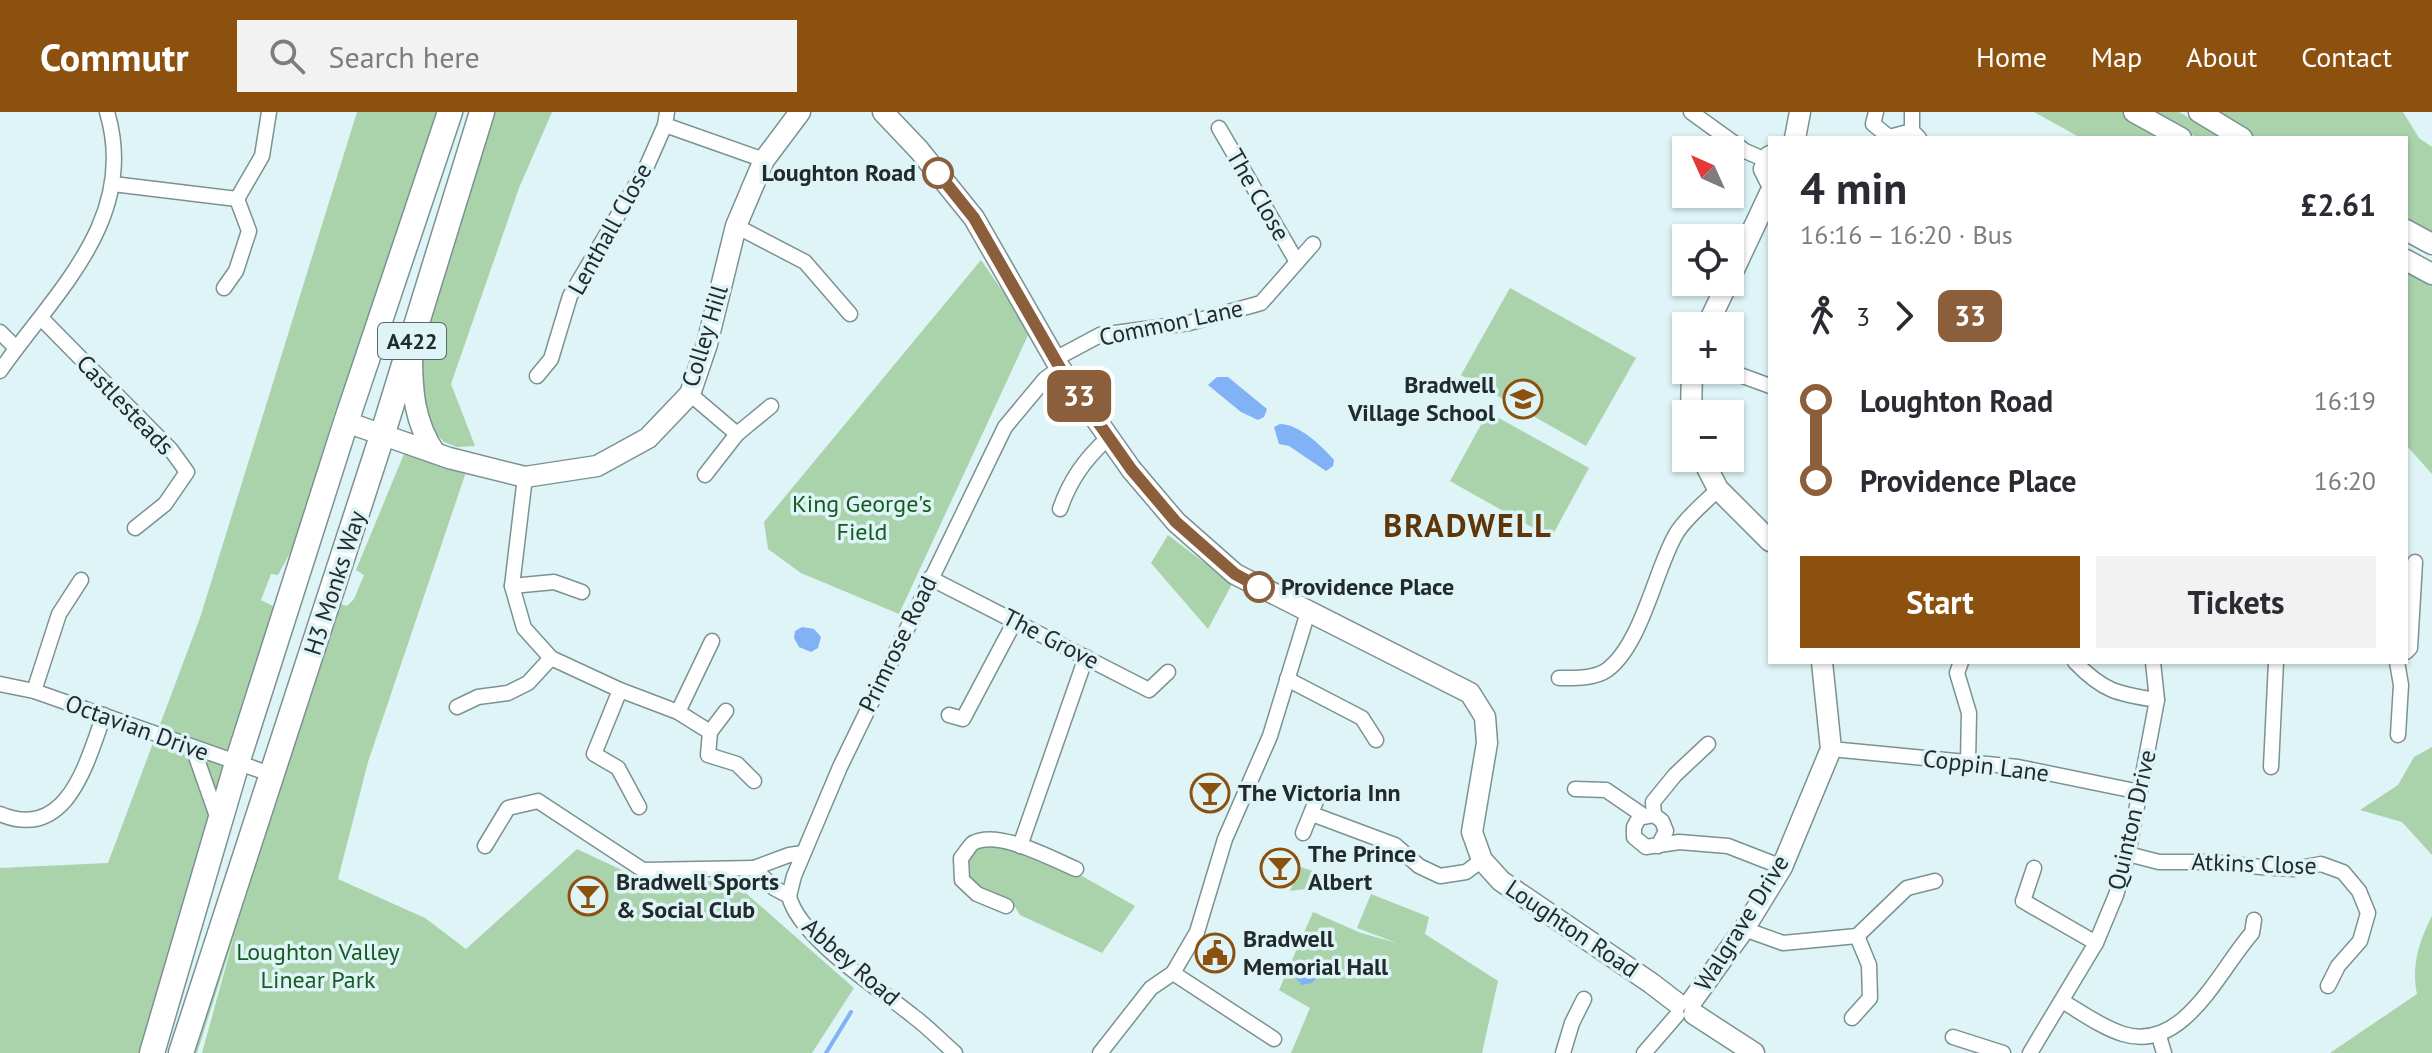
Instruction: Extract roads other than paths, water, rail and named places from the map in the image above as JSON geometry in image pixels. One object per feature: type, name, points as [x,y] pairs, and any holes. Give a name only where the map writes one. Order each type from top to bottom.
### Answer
[{"type":"main road","name":"H3 Monks Way","points":[[152,1053],[237,763],[346,422],[450,112]]},
{"type":"main road","name":"H3 Monks Way","points":[[181,1053],[321,627],[482,112]]},
{"type":"street","points":[[0,371],[42,319],[82,260],[99,224],[113,184],[115,139],[107,112]]},
{"type":"street","points":[[237,199],[262,156],[269,112]]},
{"type":"street","name":"Colley Hill","points":[[346,422],[435,453],[525,477],[607,462],[648,438],[690,394],[707,344],[736,226],[764,160],[800,112]]},
{"type":"street","points":[[883,112],[919,150],[974,218],[1058,363],[1108,438],[1176,522],[1235,574],[1470,693],[1485,717],[1487,743],[1472,832],[1482,860],[1466,872],[1440,876],[1419,866],[1395,845],[1312,814]]},
{"type":"street","points":[[1691,112],[1745,151],[1768,158],[1765,174],[1768,178]]},
{"type":"street","points":[[1795,136],[1800,112]]},
{"type":"street","points":[[1876,112],[1873,124],[1888,136]]},
{"type":"street","points":[[1912,112],[1916,134]]},
{"type":"street","points":[[2134,112],[2177,136]]},
{"type":"street","points":[[2199,112],[2239,136]]},
{"type":"street","name":"Lenthall Close","points":[[537,376],[551,359],[570,296],[646,168],[666,118],[764,160]]},
{"type":"street","name":"The Close","points":[[1219,128],[1297,262]]},
{"type":"street","points":[[113,184],[237,199]]},
{"type":"street","points":[[1744,248],[1768,197]]},
{"type":"street","points":[[224,288],[236,271],[249,231],[237,199]]},
{"type":"street","points":[[736,226],[805,262],[850,314]]},
{"type":"street","name":"Common Lane","points":[[1058,363],[1100,335],[1189,323],[1261,303],[1313,244]]},
{"type":"street","points":[[2408,261],[2432,274]]},
{"type":"street","name":"Castlesteads","points":[[42,319],[171,450],[187,472],[165,504],[135,528]]},
{"type":"street","points":[[0,332],[16,348]]},
{"type":"street","points":[[412,342],[414,407],[435,453]]},
{"type":"street","name":"Primrose Road","points":[[789,896],[803,853],[840,767],[1005,427],[1058,363]]},
{"type":"street","points":[[1744,376],[1768,385]]},
{"type":"street","points":[[690,394],[737,434]]},
{"type":"street","points":[[705,475],[737,434],[771,406]]},
{"type":"street","points":[[1060,509],[1067,489],[1088,456],[1108,438]]},
{"type":"street","points":[[1709,472],[1718,489],[1768,539]]},
{"type":"street","points":[[525,477],[512,586],[524,628],[551,658],[620,690],[678,712],[710,732]]},
{"type":"street","points":[[1559,678],[1590,677],[1614,663],[1632,637],[1677,533],[1718,489]]},
{"type":"street","points":[[2408,650],[2415,562]]},
{"type":"street","name":"The Grove","points":[[930,578],[1149,690],[1168,672]]},
{"type":"street","points":[[34,691],[59,614],[81,580]]},
{"type":"street","points":[[512,586],[554,582],[582,592]]},
{"type":"street","points":[[1101,1053],[1151,988],[1173,973],[1197,932],[1225,839],[1270,736],[1308,612]]},
{"type":"street","points":[[949,715],[963,719],[1015,621]]},
{"type":"street","points":[[678,712],[712,641]]},
{"type":"street","points":[[1020,846],[1086,657]]},
{"type":"street","points":[[457,707],[478,697],[508,693],[528,683],[551,658]]},
{"type":"street","name":"Walgrave Drive","points":[[1685,1008],[1744,929],[1782,867],[1831,749],[1822,664]]},
{"type":"street","points":[[1960,664],[1957,673],[1969,713],[1968,761]]},
{"type":"street","points":[[2077,664],[2096,684],[2115,692],[2157,700]]},
{"type":"street","name":"Quinton Drive","points":[[2030,1053],[2096,943],[2116,895],[2128,854],[2157,700],[2153,664]]},
{"type":"street","points":[[2271,767],[2276,664]]},
{"type":"street","points":[[2395,664],[2401,685],[2398,735]]},
{"type":"street","points":[[1287,679],[1362,718],[1376,740]]},
{"type":"street","name":"Octavian Drive","points":[[0,684],[34,691],[273,775]]},
{"type":"street","points":[[620,690],[594,754],[618,768],[639,807]]},
{"type":"street","points":[[726,711],[710,732],[708,755],[737,764],[754,781]]},
{"type":"street","points":[[0,814],[23,819],[39,817],[67,799],[79,784],[104,715]]},
{"type":"street","points":[[1658,846],[1665,837],[1654,819],[1653,802],[1675,775],[1708,744]]},
{"type":"street","points":[[193,748],[219,823]]},
{"type":"street","name":"Coppin Lane","points":[[1831,749],[2018,767],[2140,792]]},
{"type":"street","points":[[1575,789],[1606,790],[1654,819],[1679,842]]},
{"type":"street","points":[[1303,833],[1318,796]]},
{"type":"street","points":[[485,846],[508,808],[538,801],[643,870],[754,868],[803,853]]},
{"type":"street","points":[[1654,819],[1636,822],[1634,837],[1646,847],[1679,842],[1728,846],[1782,867]]},
{"type":"street","points":[[1006,906],[977,894],[962,880],[961,858],[972,843],[994,839],[1076,869]]},
{"type":"street","name":"Atkins Close","points":[[2128,854],[2159,862],[2210,862],[2272,868],[2294,869],[2321,864],[2343,872],[2359,891],[2368,913],[2360,941],[2338,966],[2328,986]]},
{"type":"street","name":"Loughton Road","points":[[1482,860],[1501,881],[1754,1053]]},
{"type":"street","name":"Abbey Road","points":[[754,868],[774,888],[789,896],[798,918],[843,962],[915,1017],[955,1053]]},
{"type":"street","points":[[2034,868],[2019,899],[2096,943]]},
{"type":"street","points":[[1744,929],[1783,943],[1857,936],[1907,888],[1935,881]]},
{"type":"street","points":[[2062,1001],[2125,1035],[2159,1036],[2189,1015],[2252,933],[2254,920]]},
{"type":"street","points":[[1852,1018],[1870,998],[1869,965],[1857,936]]},
{"type":"street","points":[[1173,973],[1274,1039]]},
{"type":"street","points":[[1563,1053],[1572,1023],[1584,999]]},
{"type":"street","points":[[1644,1053],[1685,1008]]},
{"type":"street","points":[[2159,1036],[2164,1053]]},
{"type":"street","points":[[1953,1037],[2003,1053]]},
{"type":"water","points":[[1217,377],[1228,377],[1267,409],[1264,417],[1258,420],[1241,412],[1208,385]]},
{"type":"water","points":[[1280,424],[1310,437],[1334,460],[1333,466],[1326,471],[1289,446],[1279,444],[1274,427]]},
{"type":"water","points":[[802,627],[814,629],[821,637],[818,648],[811,652],[799,647],[794,638],[795,631]]},
{"type":"water","points":[[1322,958],[1320,972],[1312,983],[1302,985],[1293,975]]},
{"type":"waterway","points":[[826,1053],[851,1012]]},
{"type":"place","name":"Loughton Road","points":[[938,173]]},
{"type":"place","name":"Bradwell Village School","points":[[1523,399]]},
{"type":"place","name":"Providence Place","points":[[1259,587]]},
{"type":"place","name":"The Victoria Inn","points":[[1210,793]]},
{"type":"place","name":"The Prince Albert","points":[[1280,868]]},
{"type":"place","name":"Bradwell Sports & Social Club","points":[[588,896]]},
{"type":"place","name":"Bradwell Memorial Hall","points":[[1215,953]]},
{"type":"district","name":"BRADWELL","points":[[1468,526]]},
{"type":"park label","name":"King George's Field","points":[[862,518]]},
{"type":"park label","name":"Loughton Valley Linear Park","points":[[318,966]]}]
